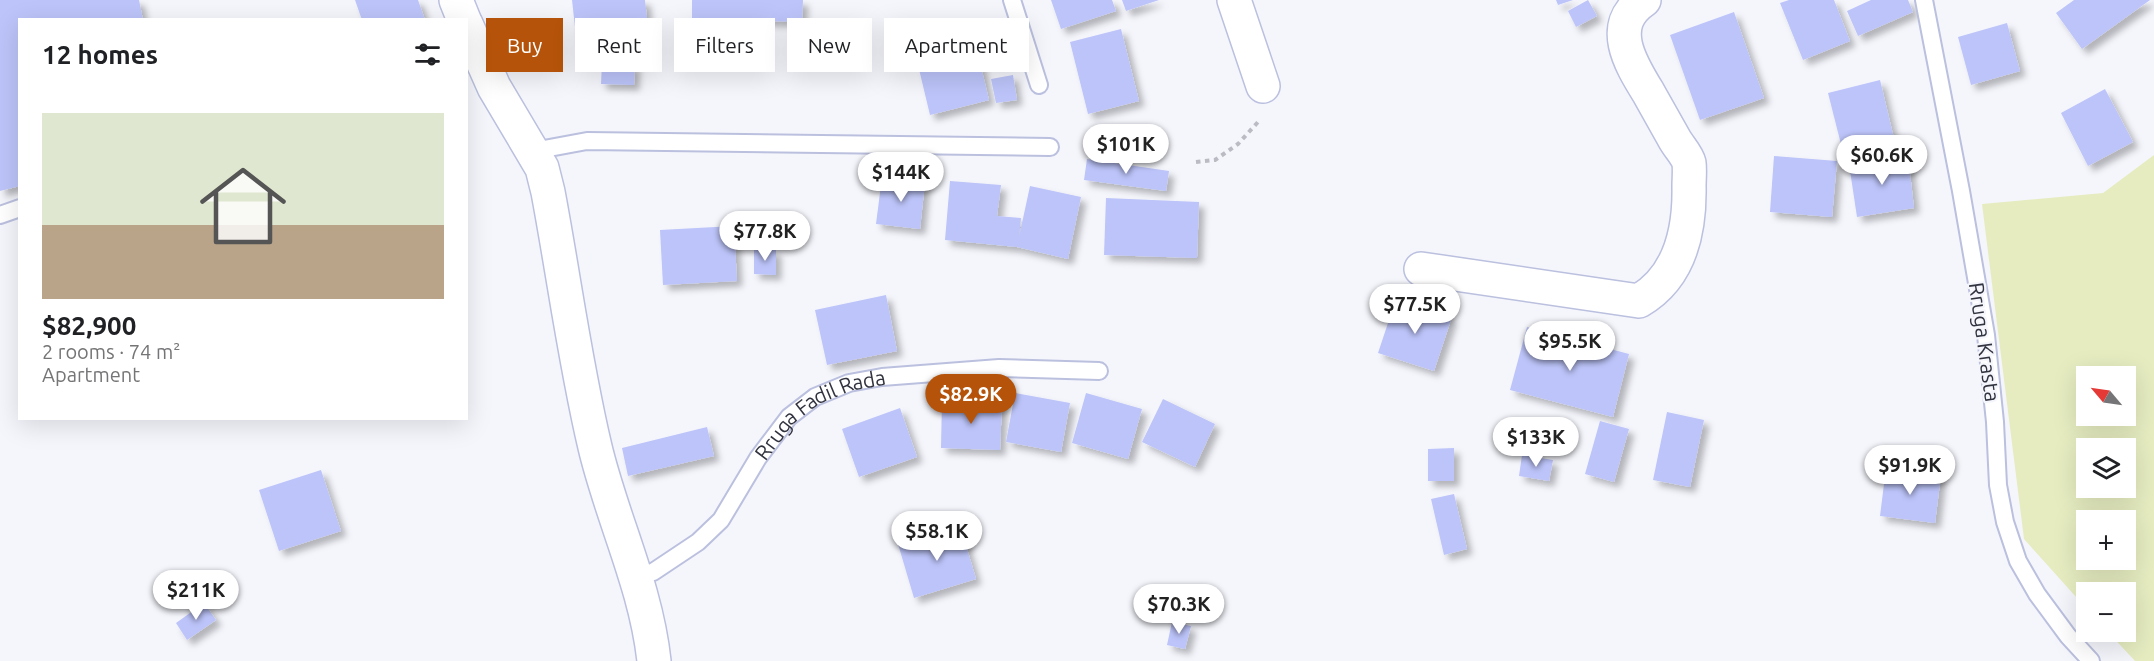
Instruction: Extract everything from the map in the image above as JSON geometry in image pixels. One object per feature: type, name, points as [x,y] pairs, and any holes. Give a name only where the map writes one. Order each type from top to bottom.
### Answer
[{"type":"street","points":[[456,0],[463,18]]},
{"type":"street","points":[[1234,0],[1263,86]]},
{"type":"street","points":[[1421,269],[1639,301],[1653,292],[1667,278],[1685,240],[1689,200],[1689,162],[1631,64],[1624,42],[1626,21],[1634,7],[1644,0]]},
{"type":"street","points":[[468,28],[494,87],[542,168],[595,448],[636,575],[650,629],[654,661]]},
{"type":"lane","points":[[1012,0],[1039,85]]},
{"type":"lane","name":"Rruga Krasta","points":[[1924,0],[1986,335],[1995,422],[1998,485],[2005,522],[2018,561],[2037,594],[2068,636],[2091,661]]},
{"type":"lane","points":[[533,152],[587,141],[1050,147]]},
{"type":"lane","points":[[0,215],[18,209]]},
{"type":"lane","name":"Rruga Fadil Rada","points":[[636,575],[653,572],[663,566],[698,542],[721,520],[758,458],[789,417],[815,397],[849,383],[929,373],[999,368],[1099,371]]},
{"type":"path","points":[[1196,162],[1215,160],[1238,144],[1252,129],[1258,122],[1263,86]]},
{"type":"green space","points":[[2154,155],[2154,661],[2135,661],[2117,642],[2136,642],[2136,582],[2076,582],[2076,597],[2024,539],[1982,204],[2103,193]]},
{"type":"building","points":[[0,0],[139,0],[143,18],[18,18],[18,186],[0,191]]},
{"type":"building","points":[[355,0],[418,0],[424,18],[361,18]]},
{"type":"building","points":[[572,0],[645,0],[647,18],[575,18],[575,27]]},
{"type":"building","points":[[692,0],[803,0],[802,18],[787,18],[787,22],[775,21],[775,18],[692,18]]},
{"type":"building","points":[[1051,0],[1112,0],[1116,11],[1061,29]]},
{"type":"building","points":[[1122,0],[1159,0],[1126,11]]},
{"type":"building","points":[[1556,0],[1573,0],[1558,5]]},
{"type":"building","points":[[1588,0],[1597,16],[1576,27],[1568,11]]},
{"type":"building","points":[[1789,0],[1834,0],[1850,41],[1803,60],[1780,3]]},
{"type":"building","points":[[1871,0],[1908,0],[1913,12],[1858,36],[1847,11]]},
{"type":"building","points":[[2074,0],[2150,0],[2082,49],[2056,13]]},
{"type":"building","points":[[1734,12],[1764,98],[1700,120],[1670,35]]},
{"type":"building","points":[[2007,23],[2020,71],[1971,85],[1958,37]]},
{"type":"building","points":[[1121,29],[1139,101],[1088,114],[1070,42]]},
{"type":"building","points":[[602,72],[635,72],[634,85],[601,84]]},
{"type":"building","points":[[920,72],[982,72],[989,100],[930,115]]},
{"type":"building","points":[[1013,75],[1017,100],[996,103],[991,79]]},
{"type":"building","points":[[1880,80],[1895,143],[1844,156],[1828,93]]},
{"type":"building","points":[[2105,89],[2133,142],[2088,166],[2061,113]]},
{"type":"building","points":[[1774,156],[1837,161],[1832,217],[1770,212]]},
{"type":"building","points":[[1908,156],[1914,208],[1857,217],[1849,164]]},
{"type":"building","points":[[1087,159],[1169,171],[1166,191],[1084,180]]},
{"type":"building","points":[[882,177],[925,182],[920,229],[876,224]]},
{"type":"building","points":[[950,181],[1001,185],[997,216],[1021,218],[1019,237],[1030,186],[1081,197],[1068,259],[1017,247],[945,240]]},
{"type":"building","points":[[1106,198],[1199,202],[1197,258],[1104,255]]},
{"type":"building","points":[[734,226],[737,281],[663,285],[660,230]]},
{"type":"building","points":[[754,249],[776,250],[776,275],[754,274]]},
{"type":"building","points":[[886,295],[897,351],[827,365],[815,310]]},
{"type":"building","points":[[1396,299],[1452,317],[1434,371],[1378,353]]},
{"type":"building","points":[[1527,327],[1629,354],[1613,417],[1510,390]]},
{"type":"building","points":[[1015,393],[1070,403],[1061,452],[1006,442]]},
{"type":"building","points":[[1086,393],[1142,409],[1128,459],[1072,443]]},
{"type":"building","points":[[1163,399],[1215,424],[1195,467],[1142,442]]},
{"type":"building","points":[[942,400],[1002,403],[1000,450],[941,448]]},
{"type":"building","points":[[900,408],[917,457],[859,477],[842,429]]},
{"type":"building","points":[[1667,412],[1704,420],[1690,487],[1653,480]]},
{"type":"building","points":[[1600,421],[1629,429],[1614,482],[1585,474]]},
{"type":"building","points":[[707,427],[714,456],[628,476],[622,448]]},
{"type":"building","points":[[1454,448],[1454,481],[1428,481],[1428,449]]},
{"type":"building","points":[[1522,455],[1553,460],[1549,481],[1519,476]]},
{"type":"building","points":[[1886,468],[1941,475],[1935,523],[1880,516]]},
{"type":"building","points":[[321,470],[341,531],[279,551],[259,490]]},
{"type":"building","points":[[1454,494],[1467,549],[1444,555],[1431,499]]},
{"type":"building","points":[[960,525],[976,579],[914,598],[898,544]]},
{"type":"building","points":[[204,603],[216,620],[187,640],[176,623]]},
{"type":"building","points":[[1172,622],[1191,626],[1185,649],[1167,645]]}]
